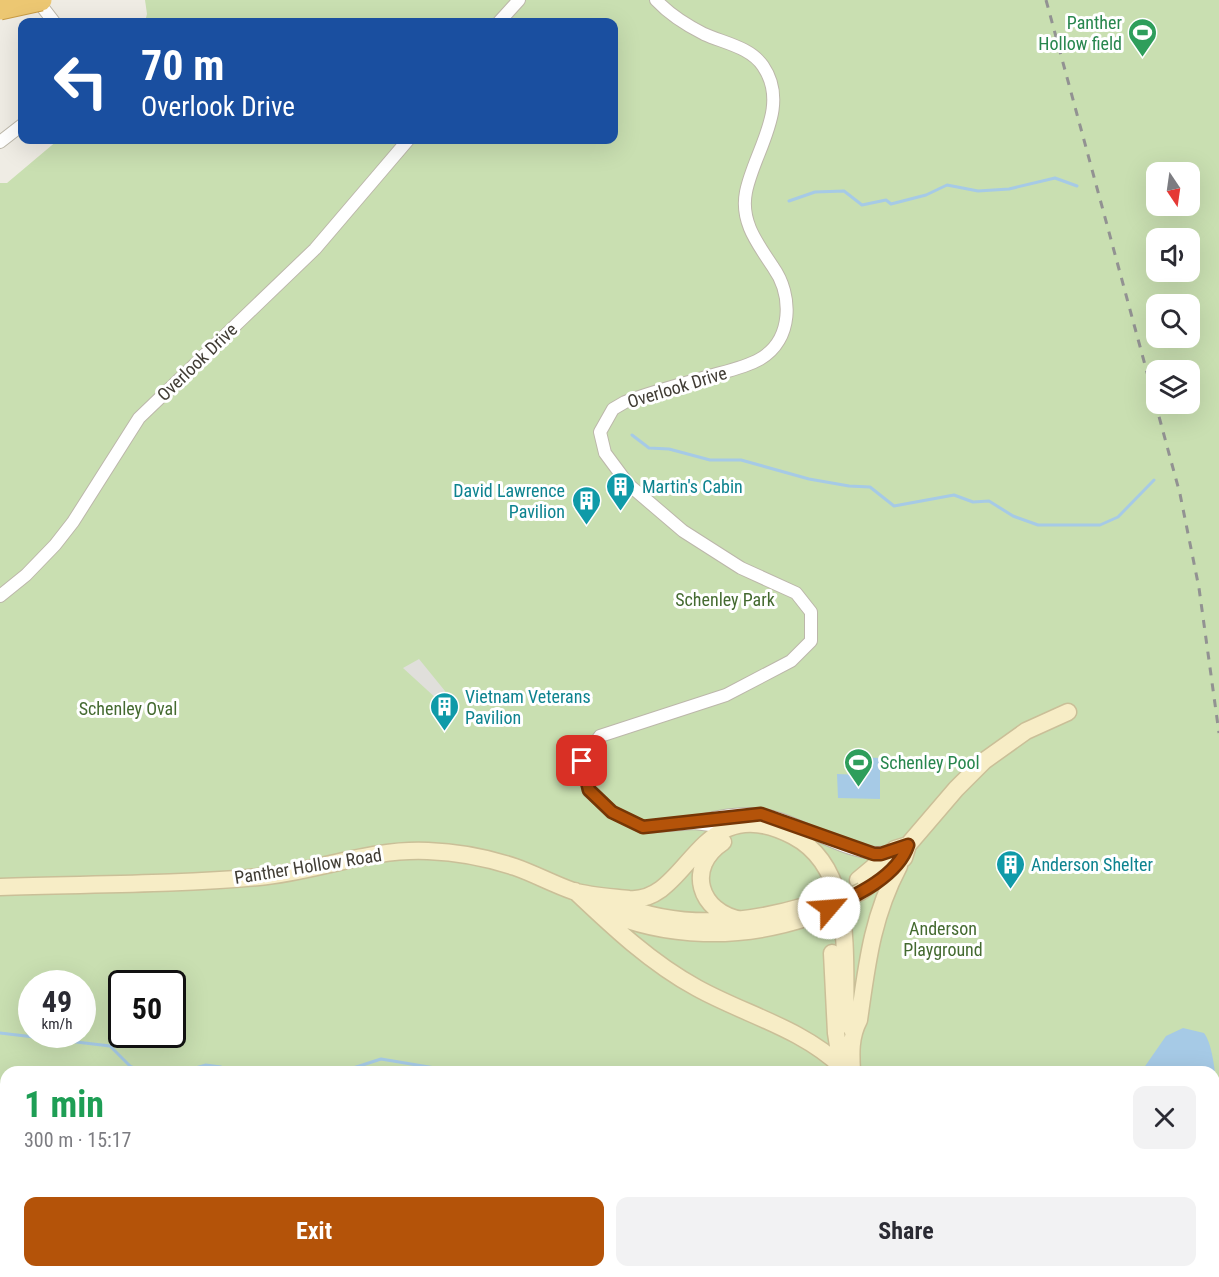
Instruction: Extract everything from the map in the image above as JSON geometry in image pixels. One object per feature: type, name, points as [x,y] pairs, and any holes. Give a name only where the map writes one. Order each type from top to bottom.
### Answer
[{"type":"highway","points":[[0,9],[39,0]]},
{"type":"main road","points":[[593,900],[645,926],[696,933],[747,932],[807,912],[860,885],[902,850],[956,789],[1002,746],[1026,731],[1068,712]]},
{"type":"main road","points":[[593,900],[632,899],[646,896],[671,879],[712,836],[728,827],[755,825],[782,831],[804,843],[824,863],[832,875],[839,902],[846,1020],[853,1031]]},
{"type":"main road","points":[[742,920],[729,918],[717,910],[704,891],[703,865],[715,847],[734,837],[758,836],[794,848],[812,864],[824,884],[830,906],[836,1034],[846,1066]]},
{"type":"main road","points":[[848,1066],[853,1031],[859,1020],[873,927],[902,850]]},
{"type":"main road","name":"Panther Hollow Road","points":[[0,887],[261,877],[384,854],[428,851],[514,867],[593,900]]},
{"type":"main road","points":[[593,900],[676,919],[742,920],[807,912]]},
{"type":"main road","points":[[593,900],[668,971],[710,994],[807,1039],[842,1066]]},
{"type":"main road","points":[[807,1039],[853,1031]]},
{"type":"street","points":[[0,21],[31,0]]},
{"type":"street","points":[[39,0],[51,18]]},
{"type":"street","points":[[503,18],[519,0]]},
{"type":"street","name":"Overlook Drive","points":[[656,0],[680,21],[752,55],[763,66],[769,77],[773,105],[771,121],[746,192],[745,209],[748,226],[781,280],[787,299],[787,317],[777,342],[760,359],[642,396],[613,409],[600,432],[605,453],[628,484],[683,531],[741,568],[796,593],[811,612],[812,641],[791,661],[726,695],[600,736],[582,761],[589,790],[612,812],[643,827],[694,823],[735,815],[761,814],[861,851],[881,854],[902,850]]},
{"type":"street","points":[[0,142],[18,128]]},
{"type":"street","name":"Overlook Drive","points":[[0,596],[26,575],[73,522],[139,418],[194,363],[293,272],[339,224],[405,144]]},
{"type":"street","name":"Overlook Drive","points":[[694,823],[728,827]]},
{"type":"green space","name":"Schenley Park","points":[[145,0],[1219,0],[1219,1066],[0,1066],[0,183],[7,183],[53,144],[618,144],[618,18],[146,18]]},
{"type":"shaded area","points":[[419,659],[445,691],[438,700],[403,668]]},
{"type":"water","name":"Schenley Pool","points":[[859,757],[880,758],[880,799],[838,798],[837,774],[860,775]]},
{"type":"water","points":[[1183,1028],[1204,1033],[1209,1043],[1214,1066],[1145,1066],[1166,1036]]},
{"type":"waterway","points":[[789,201],[815,192],[844,191],[862,205],[886,200],[891,204],[926,195],[947,185],[978,191],[1009,189],[1055,178],[1077,186]]},
{"type":"waterway","points":[[632,435],[649,448],[669,449],[710,460],[741,460],[809,479],[870,487],[894,506],[954,495],[973,502],[989,501],[1013,516],[1038,525],[1100,525],[1118,517],[1154,480]]},
{"type":"waterway","points":[[0,1033],[110,1046],[130,1066]]},
{"type":"waterway","points":[[359,1066],[381,1059],[423,1066]]},
{"type":"waterway","points":[[202,1066],[214,1066]]},
{"type":"railway","points":[[1046,0],[1180,494],[1199,588],[1219,733]]},
{"type":"place","name":"Panther Hollow field","points":[[1143,58]]},
{"type":"place","name":"Martin's Cabin","points":[[621,512]]},
{"type":"place","name":"David Lawrence Pavilion","points":[[586,526]]},
{"type":"place","name":"Vietnam Veterans Pavilion","points":[[444,732]]},
{"type":"place","name":"Schenley Pool","points":[[859,788]]},
{"type":"place","name":"Anderson Shelter","points":[[1010,890]]},
{"type":"route","points":[[582,761],[589,790],[612,812],[643,827],[694,823],[735,815],[761,814],[775,817],[874,854],[908,845],[904,858],[878,880],[829,908]]},
{"type":"park label","name":"Schenley Oval","points":[[128,708]]},
{"type":"park label","name":"Anderson Playground","points":[[943,938]]}]
